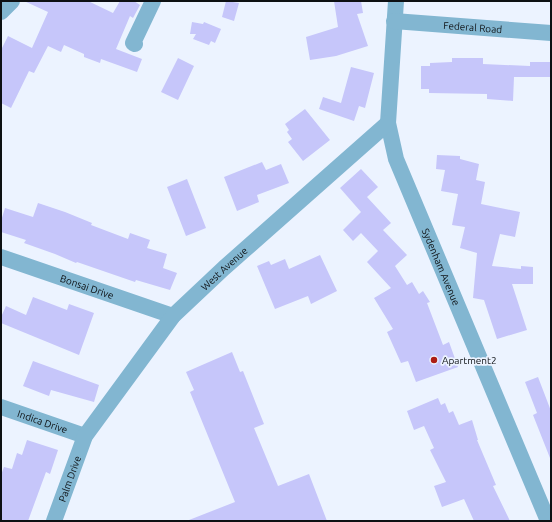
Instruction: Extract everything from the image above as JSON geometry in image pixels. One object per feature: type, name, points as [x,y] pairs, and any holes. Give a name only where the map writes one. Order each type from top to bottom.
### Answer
[{"type":"street","points":[[1,12],[12,1]]},
{"type":"street","points":[[135,44],[133,43],[153,1]]},
{"type":"street","name":"Sydenham Avenue","points":[[396,1],[388,123],[396,159],[548,521]]},
{"type":"street","name":"Federal Road","points":[[394,21],[551,34]]},
{"type":"street","name":"West Avenue","points":[[85,436],[173,316],[224,268],[388,123]]},
{"type":"street","name":"Bonsai Drive","points":[[1,256],[173,316]]},
{"type":"street","name":"Indica Drive","points":[[1,408],[85,436]]},
{"type":"street","name":"Palm Drive","points":[[54,521],[85,436]]},
{"type":"building","points":[[24,1],[88,1],[113,13],[120,1],[134,1],[140,5],[133,18],[130,16],[116,49],[142,59],[137,72],[101,59],[100,63],[84,57],[84,54],[64,45],[61,52],[48,46],[34,73],[29,71],[11,108],[1,103],[1,50],[8,36],[32,48],[48,12]]},
{"type":"building","points":[[226,1],[239,3],[234,21],[222,17]]},
{"type":"building","points":[[334,1],[361,1],[363,13],[357,14],[368,46],[336,56],[310,60],[306,37],[338,27]]},
{"type":"building","points":[[192,22],[203,24],[204,22],[221,29],[215,43],[211,41],[209,45],[193,39],[196,34],[190,34]]},
{"type":"building","points":[[178,58],[194,66],[178,100],[161,92]]},
{"type":"building","points":[[452,58],[483,58],[483,64],[530,66],[530,62],[551,62],[551,77],[514,77],[513,101],[487,99],[487,94],[429,93],[429,89],[421,89],[421,66],[430,66],[430,63],[452,62]]},
{"type":"building","points":[[351,67],[374,73],[365,108],[359,106],[354,121],[319,109],[323,97],[341,103]]},
{"type":"building","points":[[305,109],[330,140],[303,161],[288,142],[292,139],[287,132],[289,130],[285,124]]},
{"type":"building","points":[[437,155],[460,156],[460,159],[479,164],[476,180],[485,182],[481,204],[520,212],[515,237],[500,234],[492,266],[521,269],[521,266],[533,267],[533,284],[512,284],[527,330],[497,339],[484,300],[473,298],[477,253],[460,248],[465,227],[452,225],[458,194],[441,191],[445,170],[436,169]]},
{"type":"building","points":[[262,162],[266,170],[281,164],[289,183],[257,195],[259,202],[237,211],[224,177]]},
{"type":"building","points":[[361,169],[378,187],[367,197],[391,223],[383,230],[407,255],[395,266],[407,285],[412,282],[419,294],[423,291],[430,302],[427,303],[443,345],[449,342],[458,367],[416,382],[408,361],[401,363],[387,332],[393,329],[374,298],[391,288],[367,262],[378,251],[361,233],[353,241],[343,230],[361,212],[340,188]]},
{"type":"building","points":[[187,179],[206,228],[186,236],[167,187]]},
{"type":"building","points":[[38,203],[65,212],[92,223],[91,225],[128,239],[130,233],[150,240],[147,248],[167,254],[163,268],[177,273],[170,290],[136,280],[135,282],[77,262],[76,263],[24,243],[26,240],[1,232],[1,221],[5,208],[33,217]]},
{"type":"building","points":[[320,255],[337,291],[311,304],[308,296],[275,309],[257,266],[269,261],[271,265],[285,259],[289,269]]},
{"type":"building","points":[[33,297],[67,310],[69,304],[94,313],[79,355],[1,323],[1,317],[6,306],[26,315]]},
{"type":"building","points":[[232,352],[240,372],[243,371],[264,424],[254,428],[278,486],[309,474],[327,521],[189,521],[235,502],[190,392],[194,390],[186,372]]},
{"type":"building","points":[[33,361],[99,385],[94,402],[51,390],[49,396],[23,386]]},
{"type":"building","points":[[538,377],[551,411],[551,458],[533,415],[537,413],[525,382]]},
{"type":"building","points":[[438,398],[441,405],[445,403],[449,413],[453,411],[459,425],[472,420],[477,440],[496,485],[493,486],[510,521],[474,521],[464,499],[442,507],[434,486],[446,482],[430,450],[434,448],[424,426],[414,430],[407,411]]},
{"type":"building","points":[[27,440],[58,450],[50,474],[46,472],[28,521],[1,521],[1,475],[4,467],[12,469],[17,453],[22,455]]},
{"type":"place","name":"Apartment2","points":[[434,360]]}]
